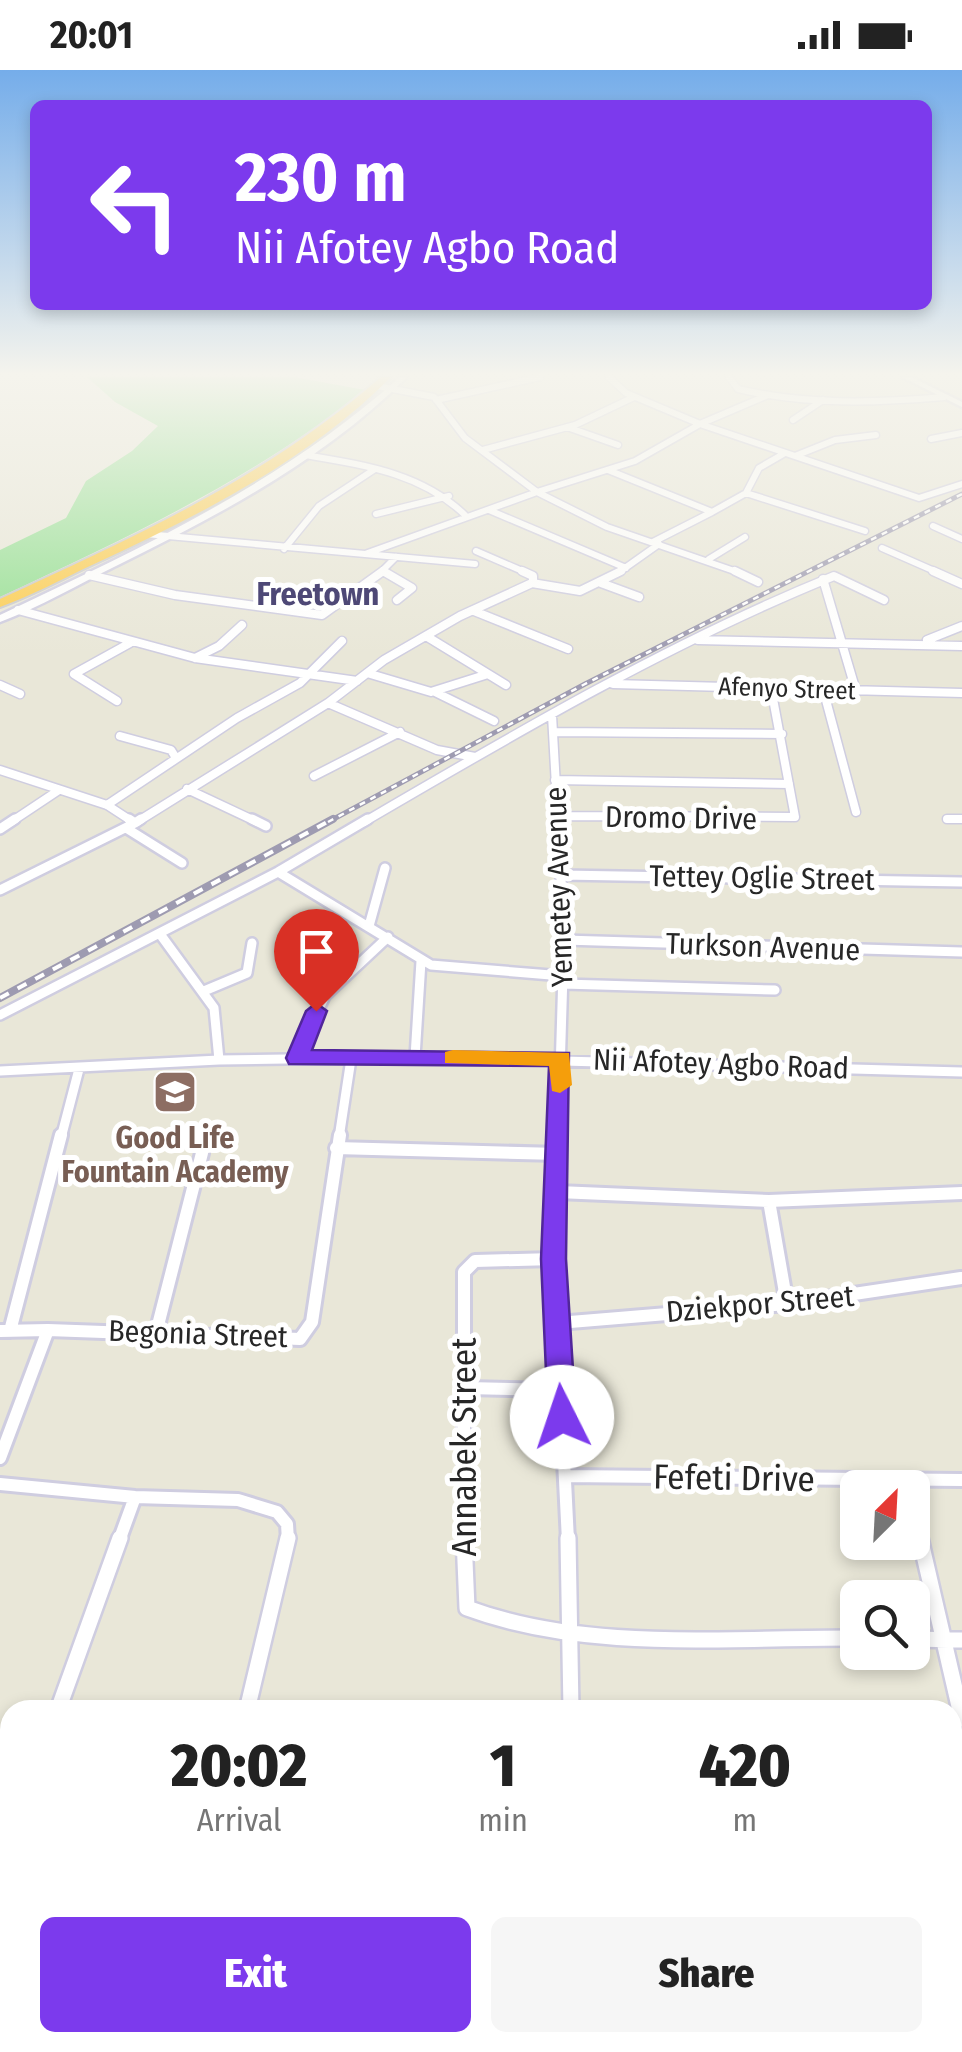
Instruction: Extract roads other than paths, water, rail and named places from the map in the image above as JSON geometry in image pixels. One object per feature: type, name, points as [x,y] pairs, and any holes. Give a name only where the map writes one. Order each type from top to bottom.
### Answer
[{"type":"highway","points":[[0,603],[146,534],[262,469]]},
{"type":"street","points":[[0,618],[162,537],[280,469]]},
{"type":"street","points":[[508,469],[537,492],[606,527],[709,559],[758,582]]},
{"type":"street","points":[[532,583],[580,592],[602,583],[655,543],[746,493],[758,469]]},
{"type":"street","points":[[834,469],[923,499],[962,484]]},
{"type":"street","points":[[284,549],[319,506],[375,470],[450,496],[467,517]]},
{"type":"street","points":[[366,554],[608,470],[712,512]]},
{"type":"street","points":[[746,493],[866,531]]},
{"type":"street","points":[[376,514],[450,496]]},
{"type":"street","points":[[489,510],[626,568]]},
{"type":"street","points":[[933,526],[962,539]]},
{"type":"street","points":[[146,534],[284,549],[452,558],[475,564]]},
{"type":"street","points":[[709,559],[746,537]]},
{"type":"street","points":[[882,548],[962,584]]},
{"type":"street","points":[[0,890],[131,826],[328,703],[367,672],[426,636],[536,580],[476,551]]},
{"type":"street","points":[[89,575],[175,595],[322,616],[396,557]]},
{"type":"street","points":[[383,571],[412,588],[396,600]]},
{"type":"street","points":[[0,1015],[278,872],[552,715],[823,578],[840,577],[884,600]]},
{"type":"street","points":[[823,578],[856,691]]},
{"type":"street","points":[[602,583],[639,597]]},
{"type":"street","points":[[18,610],[194,658],[356,681]]},
{"type":"street","points":[[474,611],[568,649]]},
{"type":"street","points":[[194,658],[218,646],[242,625]]},
{"type":"street","points":[[921,642],[962,626]]},
{"type":"street","points":[[426,636],[506,685]]},
{"type":"street","points":[[695,640],[921,642],[962,646]]},
{"type":"street","points":[[107,805],[312,674],[315,664],[342,641]]},
{"type":"street","points":[[117,701],[74,674],[130,643]]},
{"type":"street","points":[[367,672],[434,692],[494,721]]},
{"type":"street","points":[[434,692],[488,674]]},
{"type":"street","name":"Afenyo Street","points":[[613,684],[962,693]]},
{"type":"street","points":[[0,685],[20,694]]},
{"type":"street","name":"Dromo Drive","points":[[555,816],[791,819],[797,815],[771,688]]},
{"type":"street","points":[[823,690],[856,812]]},
{"type":"street","points":[[328,703],[437,750],[475,757]]},
{"type":"street","name":"Yemetey Avenue","points":[[552,715],[556,732],[555,816],[564,940],[554,1259],[573,1631],[571,1700]]},
{"type":"street","points":[[314,776],[400,732]]},
{"type":"street","points":[[556,732],[782,734]]},
{"type":"street","points":[[120,736],[172,750],[176,758]]},
{"type":"street","points":[[0,770],[107,805],[182,863]]},
{"type":"street","points":[[556,780],[789,784]]},
{"type":"street","points":[[187,789],[266,826]]},
{"type":"street","points":[[0,829],[59,790]]},
{"type":"street","points":[[947,819],[962,820]]},
{"type":"street","points":[[369,926],[385,868]]},
{"type":"street","points":[[278,872],[421,961],[464,971],[563,980],[775,990]]},
{"type":"street","name":"Tettey Oglie Street","points":[[562,875],[962,882]]},
{"type":"street","points":[[160,934],[204,991],[217,1018],[220,1060]]},
{"type":"street","points":[[297,1058],[324,996],[388,937]]},
{"type":"street","name":"Turkson Avenue","points":[[564,940],[962,952]]},
{"type":"street","points":[[204,991],[247,973],[252,943]]},
{"type":"street","points":[[415,1057],[421,961]]},
{"type":"street","name":"Nii Afotey Agbo Road","points":[[0,1071],[220,1060],[415,1057],[561,1058],[962,1072]]},
{"type":"street","name":"Begonia Street","points":[[5,1331],[300,1338],[306,1335],[312,1322],[351,1059]]},
{"type":"street","points":[[5,1331],[78,1069]]},
{"type":"street","points":[[336,1148],[559,1154]]},
{"type":"street","points":[[156,1333],[202,1153]]},
{"type":"street","points":[[558,1192],[768,1201],[962,1193]]},
{"type":"street","points":[[768,1201],[787,1304]]},
{"type":"street","name":"Annabek Street","points":[[554,1259],[474,1261],[467,1266],[462,1508],[468,1608],[483,1616],[573,1631]]},
{"type":"street","name":"Dziekpor Street","points":[[558,1323],[787,1304],[962,1278]]},
{"type":"street","points":[[0,1458],[48,1330]]},
{"type":"street","points":[[467,1388],[560,1390]]},
{"type":"street","name":"Fefeti Drive","points":[[565,1476],[840,1482]]},
{"type":"street","name":"Fefeti Drive","points":[[930,1482],[962,1480]]},
{"type":"street","points":[[0,1484],[134,1497],[238,1500],[278,1512],[287,1524],[288,1539],[249,1700]]},
{"type":"street","points":[[62,1700],[134,1497]]},
{"type":"street","points":[[928,1560],[954,1640],[960,1700]]},
{"type":"street","points":[[573,1631],[840,1638]]},
{"type":"railway","points":[[328,822],[585,684],[962,494]]},
{"type":"railway","points":[[0,998],[333,819]]},
{"type":"place","name":"Good Life Fountain Academy","points":[[175,1092]]},
{"type":"district","name":"Freetown","points":[[318,594]]}]
